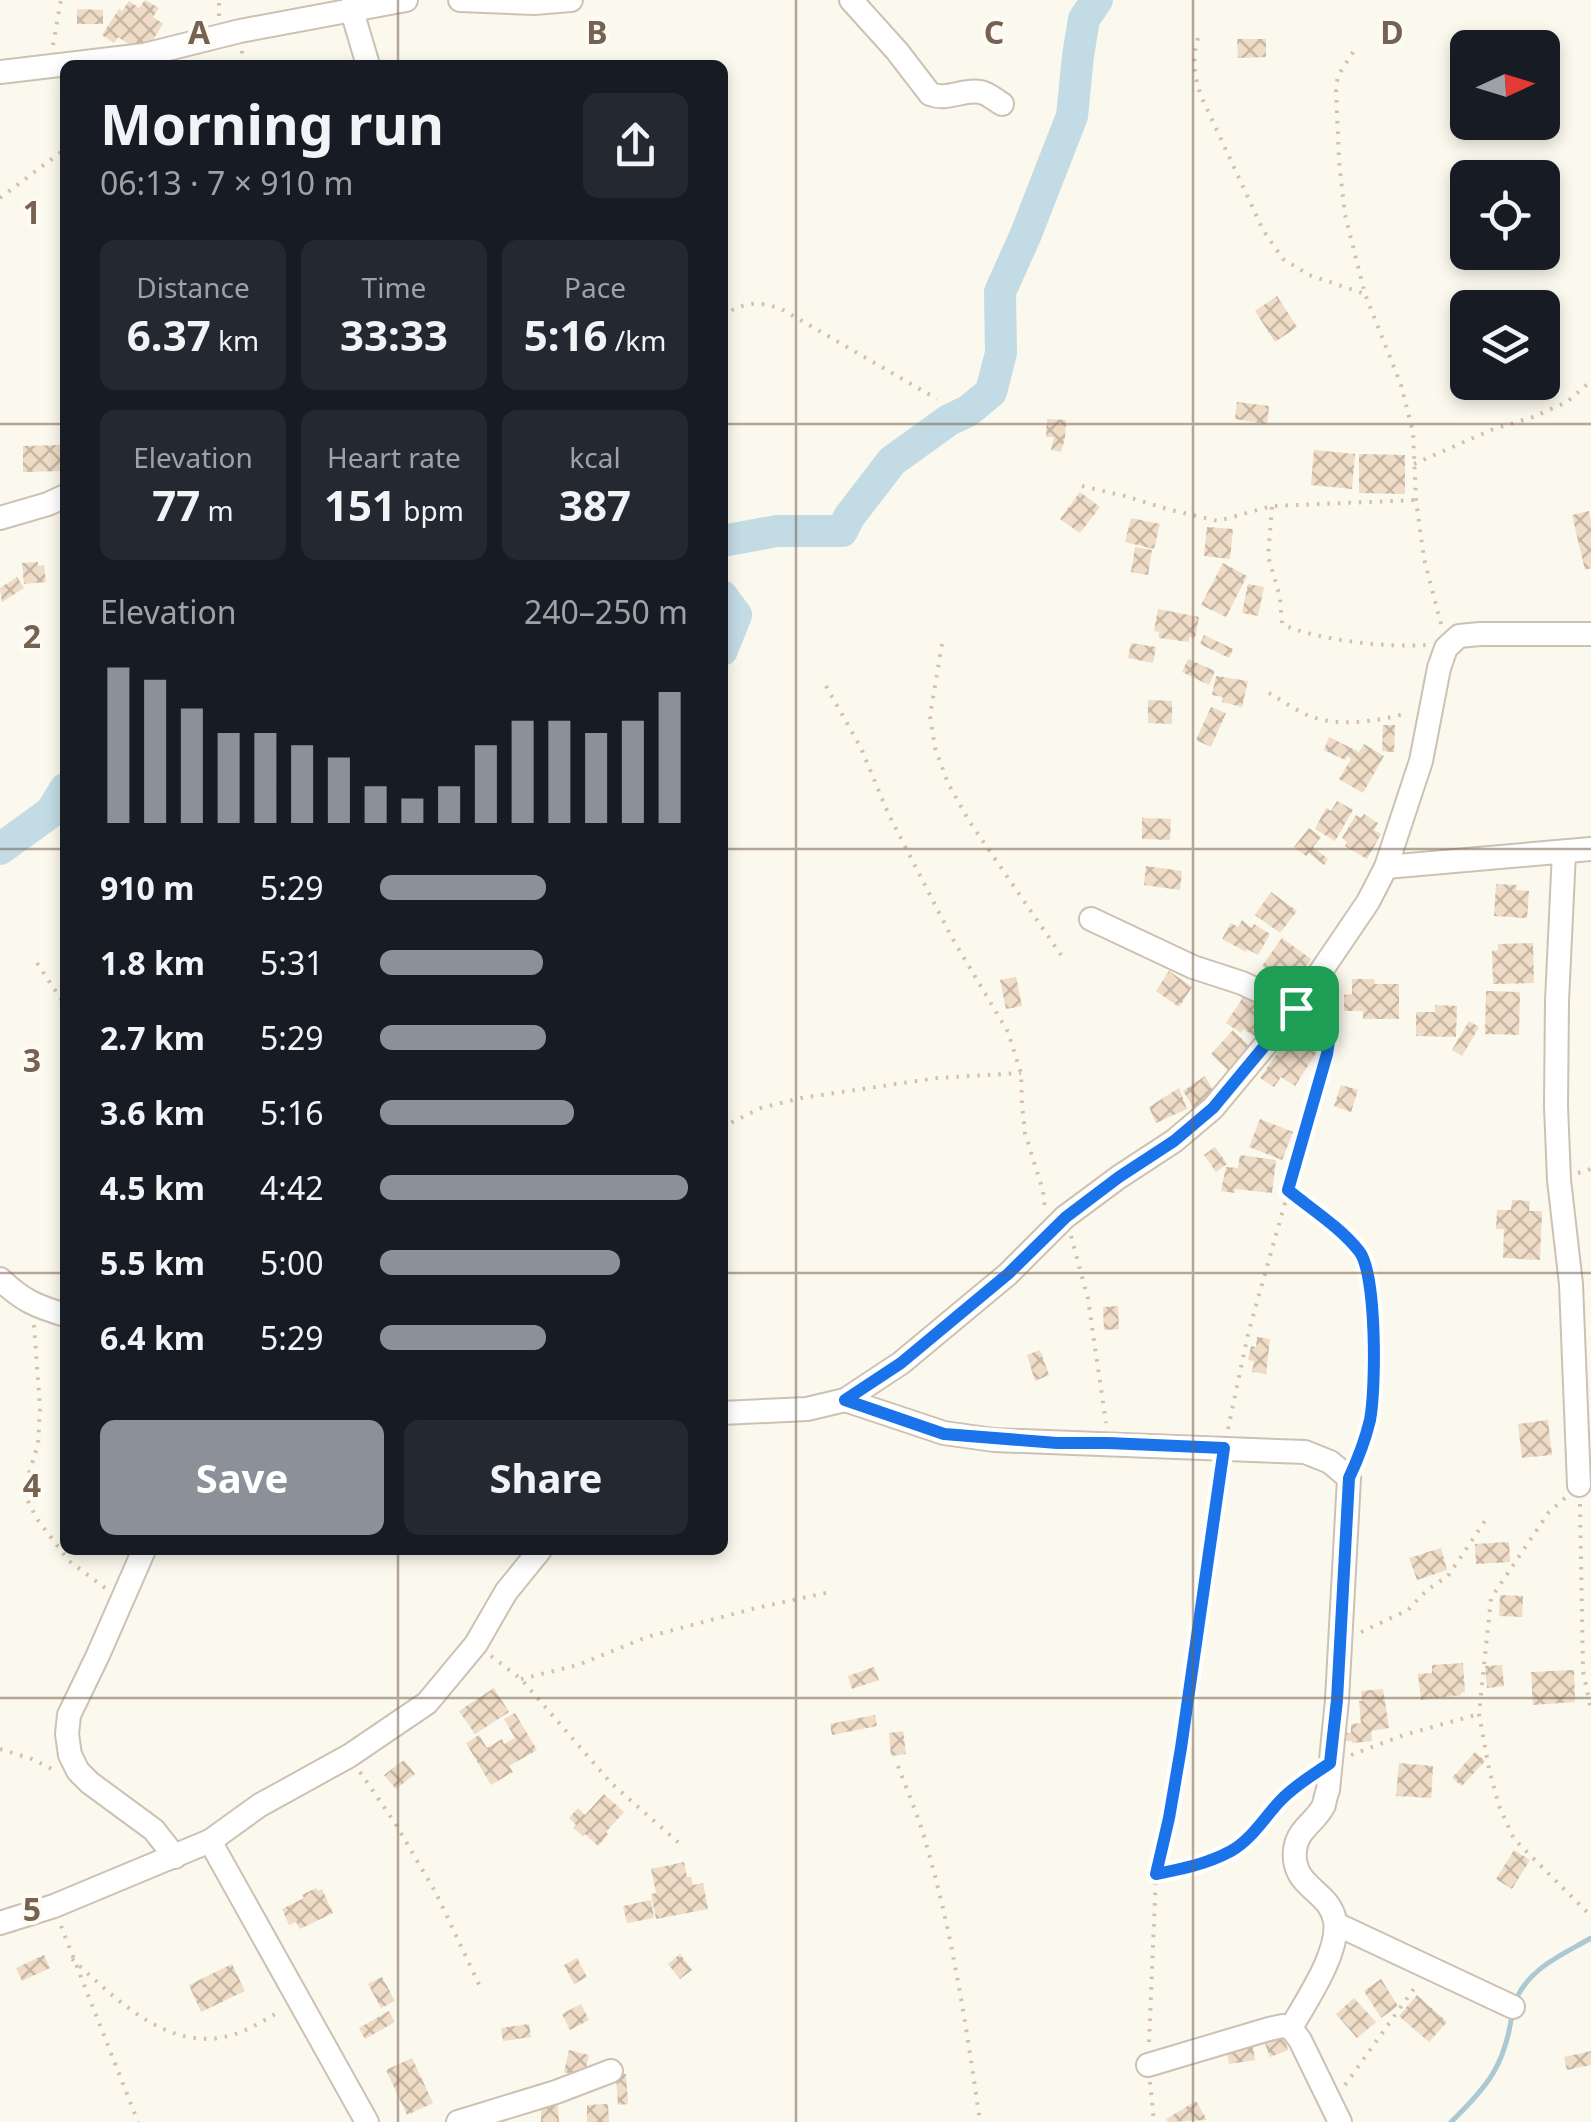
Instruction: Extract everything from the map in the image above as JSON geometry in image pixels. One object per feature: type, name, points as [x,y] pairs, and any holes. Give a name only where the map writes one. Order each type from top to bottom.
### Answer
[{"type":"street","points":[[96,60],[144,54],[353,5],[406,0]]},
{"type":"street","points":[[460,0],[571,0]]},
{"type":"street","points":[[851,0],[930,94],[947,97],[979,92],[1002,104]]},
{"type":"street","points":[[353,5],[367,60]]},
{"type":"street","points":[[0,72],[60,65]]},
{"type":"street","points":[[0,518],[60,498]]},
{"type":"street","points":[[728,1413],[807,1410],[845,1400],[901,1363],[1008,1274],[1066,1217],[1174,1141],[1213,1108],[1296,1008],[1368,902],[1386,867],[1421,761],[1445,644],[1459,636],[1480,634],[1591,634]]},
{"type":"street","points":[[1386,867],[1591,849]]},
{"type":"street","points":[[1564,852],[1556,1106],[1571,1284],[1579,1485]]},
{"type":"street","points":[[1092,919],[1193,967],[1242,983],[1296,1008]]},
{"type":"street","points":[[0,1279],[33,1305],[60,1313]]},
{"type":"street","points":[[845,1400],[944,1434],[1305,1452],[1330,1462],[1349,1478],[1337,1700],[1324,1804],[1299,1836],[1294,1851],[1302,1881],[1325,1901],[1336,1924],[1334,1942],[1292,2028]]},
{"type":"street","points":[[142,1555],[68,1715],[67,1734],[70,1755],[78,1771],[154,1830],[175,1857]]},
{"type":"street","points":[[0,1922],[54,1906],[210,1841],[260,1805],[349,1756],[427,1703],[476,1644],[506,1592],[536,1555]]},
{"type":"street","points":[[210,1841],[367,2122]]},
{"type":"street","points":[[1336,1924],[1512,2007]]},
{"type":"street","points":[[1148,2065],[1269,2029],[1292,2028],[1336,2114]]},
{"type":"street","points":[[458,2122],[611,2071]]},
{"type":"path","points":[[49,66],[61,0]]},
{"type":"path","points":[[1198,38],[1193,56],[1201,96],[1263,230],[1283,260],[1309,275],[1365,294]]},
{"type":"path","points":[[1272,506],[1268,556],[1280,597],[1282,624],[1297,632],[1396,647],[1445,644],[1424,559],[1413,432],[1402,384],[1365,294],[1345,215],[1339,161],[1338,76],[1353,52]]},
{"type":"path","points":[[0,198],[60,153]]},
{"type":"path","points":[[728,313],[763,302],[781,309],[937,399]]},
{"type":"path","points":[[1414,464],[1567,402],[1591,382]]},
{"type":"path","points":[[1082,486],[1218,521],[1272,506],[1416,500]]},
{"type":"path","points":[[942,644],[930,716],[934,748],[969,821],[1061,955]]},
{"type":"path","points":[[826,686],[861,748],[888,813],[951,936],[1008,1032],[1021,1072],[1026,1134],[1043,1191],[1045,1239]]},
{"type":"path","points":[[1270,693],[1311,717],[1339,721],[1376,721],[1432,707]]},
{"type":"path","points":[[37,963],[60,998]]},
{"type":"path","points":[[1154,2122],[1148,2065],[1156,1874],[1181,1748],[1224,1448],[1248,1334],[1330,1034],[1324,1024],[1296,1008]]},
{"type":"path","points":[[728,1124],[761,1108],[801,1098],[937,1078],[1021,1072]]},
{"type":"path","points":[[1288,1190],[1362,1253],[1370,1277],[1374,1383],[1371,1415],[1364,1446],[1349,1478]]},
{"type":"path","points":[[1066,1217],[1088,1299],[1108,1443]]},
{"type":"path","points":[[33,1305],[40,1408],[38,1444],[25,1486],[38,1519],[60,1549]]},
{"type":"path","points":[[1579,1485],[1583,1671],[1591,1710]]},
{"type":"path","points":[[1579,1485],[1549,1512],[1491,1598],[1479,1714],[1499,1806],[1514,1839],[1591,1916]]},
{"type":"path","points":[[1339,1645],[1408,1610],[1448,1576],[1489,1515]]},
{"type":"path","points":[[65,1555],[120,1600]]},
{"type":"path","points":[[521,1679],[578,1665],[647,1637],[830,1592]]},
{"type":"path","points":[[476,1644],[521,1679],[611,1784],[679,1843]]},
{"type":"path","points":[[1156,1874],[1201,1864],[1233,1850],[1255,1832],[1300,1782],[1330,1763],[1404,1735],[1479,1714]]},
{"type":"path","points":[[0,1749],[32,1758],[56,1772]]},
{"type":"path","points":[[349,1756],[436,1893],[482,1991]]},
{"type":"path","points":[[898,1766],[926,1842],[942,1902],[980,2122]]},
{"type":"path","points":[[54,1906],[138,2122]]},
{"type":"path","points":[[72,1959],[118,2002],[164,2030],[198,2039],[229,2036],[298,2000]]},
{"type":"path","points":[[1336,2114],[1430,1968]]},
{"type":"building","points":[[145,0],[159,8],[153,17],[163,24],[144,54],[118,37],[114,43],[102,35],[119,9],[122,11],[129,1],[139,8]]},
{"type":"building","points":[[77,9],[103,10],[103,24],[77,24]]},
{"type":"building","points":[[1237,39],[1266,39],[1266,57],[1238,58]]},
{"type":"building","points":[[1277,296],[1297,327],[1275,342],[1255,311]]},
{"type":"building","points":[[1237,402],[1269,406],[1267,424],[1235,419]]},
{"type":"building","points":[[1047,419],[1066,420],[1061,452],[1051,450],[1054,437],[1046,437]]},
{"type":"building","points":[[60,445],[60,471],[23,472],[23,446]]},
{"type":"building","points":[[1314,450],[1355,454],[1352,489],[1311,485]]},
{"type":"building","points":[[1359,454],[1405,455],[1405,494],[1359,493]]},
{"type":"building","points":[[1080,492],[1100,507],[1080,533],[1060,519]]},
{"type":"building","points":[[1589,511],[1591,568],[1585,570],[1572,515]]},
{"type":"building","points":[[1131,518],[1160,524],[1154,549],[1125,542]]},
{"type":"building","points":[[1207,527],[1233,529],[1230,559],[1204,556]]},
{"type":"building","points":[[1135,547],[1152,550],[1148,575],[1131,572]]},
{"type":"building","points":[[38,562],[38,566],[44,565],[46,582],[24,584],[22,563]]},
{"type":"building","points":[[1223,563],[1247,576],[1226,617],[1201,605]]},
{"type":"building","points":[[17,577],[24,588],[2,602],[0,588]]},
{"type":"building","points":[[1248,584],[1264,587],[1258,616],[1242,613]]},
{"type":"building","points":[[1158,609],[1199,617],[1195,638],[1189,637],[1189,642],[1159,638],[1159,632],[1154,631]]},
{"type":"building","points":[[1204,635],[1233,649],[1229,658],[1200,644]]},
{"type":"building","points":[[1131,643],[1156,647],[1153,663],[1128,658]]},
{"type":"building","points":[[1188,659],[1215,671],[1209,685],[1182,672]]},
{"type":"building","points":[[1216,676],[1248,681],[1242,707],[1212,695]]},
{"type":"building","points":[[1148,700],[1172,701],[1172,724],[1148,723]]},
{"type":"building","points":[[1211,707],[1226,713],[1211,747],[1196,740]]},
{"type":"building","points":[[1383,725],[1395,725],[1394,752],[1382,751]]},
{"type":"building","points":[[1329,737],[1359,752],[1364,744],[1384,756],[1363,793],[1339,779],[1351,759],[1324,750]]},
{"type":"building","points":[[1337,801],[1353,810],[1335,841],[1315,829],[1326,808],[1331,811]]},
{"type":"building","points":[[1364,814],[1378,823],[1374,830],[1381,834],[1367,859],[1345,846],[1347,842],[1342,838],[1356,815],[1361,818]]},
{"type":"building","points":[[1142,818],[1171,819],[1170,840],[1142,839]]},
{"type":"building","points":[[1309,828],[1321,837],[1313,847],[1328,859],[1324,865],[1294,847]]},
{"type":"building","points":[[1146,866],[1182,871],[1180,890],[1144,885]]},
{"type":"building","points":[[1496,884],[1517,885],[1516,890],[1529,891],[1527,918],[1494,916]]},
{"type":"building","points":[[1271,892],[1297,911],[1280,933],[1255,915]]},
{"type":"building","points":[[1242,920],[1270,934],[1258,955],[1222,939],[1231,923],[1238,927]]},
{"type":"building","points":[[1282,938],[1311,959],[1291,987],[1262,966]]},
{"type":"building","points":[[1533,943],[1534,983],[1493,984],[1492,951],[1498,950],[1498,944]]},
{"type":"building","points":[[1169,971],[1192,987],[1179,1007],[1156,991]]},
{"type":"building","points":[[1016,977],[1022,1006],[1006,1009],[1000,980]]},
{"type":"building","points":[[1352,979],[1399,984],[1399,1019],[1363,1019],[1363,1011],[1344,1011],[1344,995],[1352,994]]},
{"type":"building","points":[[1486,991],[1520,992],[1519,1035],[1485,1034]]},
{"type":"building","points":[[1246,993],[1260,1003],[1258,1007],[1275,1017],[1261,1040],[1226,1023]]},
{"type":"building","points":[[1435,1005],[1457,1006],[1456,1037],[1416,1036],[1416,1012],[1435,1012]]},
{"type":"building","points":[[1469,1021],[1479,1027],[1462,1056],[1452,1050]]},
{"type":"building","points":[[1303,1024],[1325,1039],[1295,1086],[1281,1077],[1274,1087],[1260,1078],[1293,1030],[1297,1033]]},
{"type":"building","points":[[1233,1030],[1249,1046],[1228,1070],[1211,1054]]},
{"type":"building","points":[[1205,1076],[1216,1096],[1194,1109],[1183,1091]]},
{"type":"building","points":[[1341,1085],[1358,1090],[1351,1112],[1334,1106]]},
{"type":"building","points":[[1179,1088],[1187,1109],[1156,1123],[1149,1107]]},
{"type":"building","points":[[1260,1119],[1293,1132],[1282,1160],[1249,1147]]},
{"type":"building","points":[[1215,1147],[1227,1164],[1216,1172],[1204,1155]]},
{"type":"building","points":[[1240,1155],[1276,1160],[1272,1193],[1221,1191],[1226,1167],[1238,1168]]},
{"type":"building","points":[[1512,1200],[1530,1201],[1529,1211],[1542,1211],[1540,1260],[1503,1258],[1504,1229],[1496,1229],[1497,1210],[1511,1210]]},
{"type":"building","points":[[1118,1306],[1119,1329],[1104,1330],[1103,1307]]},
{"type":"building","points":[[1257,1337],[1270,1339],[1266,1374],[1252,1372],[1254,1361],[1248,1360]]},
{"type":"building","points":[[1040,1350],[1049,1375],[1035,1381],[1027,1355]]},
{"type":"building","points":[[1548,1420],[1552,1455],[1522,1458],[1518,1424]]},
{"type":"building","points":[[1509,1542],[1510,1562],[1476,1564],[1475,1544]]},
{"type":"building","points":[[1441,1548],[1447,1570],[1417,1580],[1409,1558]]},
{"type":"building","points":[[1500,1595],[1523,1596],[1522,1617],[1499,1616]]},
{"type":"building","points":[[1463,1663],[1465,1692],[1421,1700],[1418,1674],[1432,1673],[1432,1665]]},
{"type":"building","points":[[1502,1665],[1504,1686],[1487,1688],[1485,1666]]},
{"type":"building","points":[[874,1667],[879,1680],[852,1689],[848,1676]]},
{"type":"building","points":[[1574,1670],[1575,1702],[1533,1705],[1531,1672]]},
{"type":"building","points":[[494,1688],[509,1712],[475,1734],[459,1711]]},
{"type":"building","points":[[1383,1689],[1389,1728],[1371,1731],[1372,1741],[1345,1741],[1351,1724],[1361,1723],[1361,1691]]},
{"type":"building","points":[[515,1713],[537,1750],[509,1766],[513,1772],[491,1785],[466,1743],[479,1735],[487,1748],[502,1739],[504,1744],[515,1738],[504,1719]]},
{"type":"building","points":[[875,1715],[877,1726],[832,1735],[830,1724]]},
{"type":"building","points":[[903,1731],[906,1754],[891,1756],[889,1733]]},
{"type":"building","points":[[1475,1752],[1485,1761],[1462,1786],[1452,1778]]},
{"type":"building","points":[[404,1760],[415,1774],[396,1789],[384,1775]]},
{"type":"building","points":[[1399,1763],[1433,1766],[1431,1798],[1396,1796]]},
{"type":"building","points":[[604,1794],[624,1812],[598,1846],[573,1828],[576,1825],[569,1818],[578,1808],[585,1815]]},
{"type":"building","points":[[1514,1850],[1530,1860],[1512,1889],[1496,1879]]},
{"type":"building","points":[[684,1862],[693,1885],[703,1883],[708,1909],[656,1919],[651,1869]]},
{"type":"building","points":[[316,1888],[322,1889],[333,1913],[300,1929],[296,1922],[289,1925],[282,1909]]},
{"type":"building","points":[[651,1900],[654,1918],[627,1923],[623,1906]]},
{"type":"building","points":[[680,1954],[692,1970],[680,1979],[668,1964]]},
{"type":"building","points":[[44,1955],[50,1968],[22,1981],[16,1968]]},
{"type":"building","points":[[577,1958],[587,1977],[574,1984],[564,1965]]},
{"type":"building","points":[[232,1964],[245,1991],[201,2012],[189,1985]]},
{"type":"building","points":[[382,1977],[395,2001],[381,2008],[368,1984]]},
{"type":"building","points":[[1381,1979],[1398,2006],[1381,2018],[1364,1991]]},
{"type":"building","points":[[1417,1995],[1447,2022],[1429,2042],[1399,2016]]},
{"type":"building","points":[[1354,1998],[1376,2022],[1357,2038],[1336,2014]]},
{"type":"building","points":[[581,2004],[589,2020],[570,2030],[562,2014]]},
{"type":"building","points":[[389,2011],[395,2022],[365,2039],[359,2028]]},
{"type":"building","points":[[529,2024],[531,2037],[503,2041],[501,2028]]},
{"type":"building","points":[[1283,2034],[1288,2050],[1270,2057],[1264,2041]]},
{"type":"building","points":[[1252,2042],[1255,2060],[1229,2064],[1226,2046]]},
{"type":"building","points":[[569,2050],[589,2055],[584,2077],[564,2072]]},
{"type":"building","points":[[1591,2051],[1591,2065],[1567,2070],[1564,2057]]},
{"type":"building","points":[[412,2058],[433,2103],[407,2115],[386,2070]]},
{"type":"building","points":[[616,2074],[626,2074],[628,2104],[618,2105]]},
{"type":"building","points":[[1196,2101],[1207,2120],[1168,2122],[1166,2119]]},
{"type":"building","points":[[558,2104],[559,2122],[541,2122],[541,2105]]},
{"type":"building","points":[[608,2104],[609,2122],[587,2122],[587,2105]]},
{"type":"waterway","points":[[728,540],[777,531],[842,531],[892,461],[991,392],[1001,353],[1000,292],[1072,116],[1084,19],[1097,0]]},
{"type":"waterway","points":[[728,604],[736,615],[728,635]]},
{"type":"waterway","points":[[0,849],[51,812],[60,797]]},
{"type":"waterway","points":[[1516,1999],[1539,1970],[1591,1938]]},
{"type":"waterway","points":[[1451,2122],[1475,2098],[1499,2062],[1512,2014]]},
{"type":"route","points":[[1296,1008],[1324,1024],[1330,1034],[1288,1190],[1362,1253],[1370,1277],[1374,1383],[1364,1446],[1349,1478],[1330,1763],[1300,1782],[1255,1832],[1233,1850],[1201,1864],[1156,1874],[1181,1748],[1224,1448],[994,1440],[944,1434],[845,1400],[901,1363],[1008,1274],[1066,1217],[1174,1141],[1213,1108],[1296,1008]]}]
